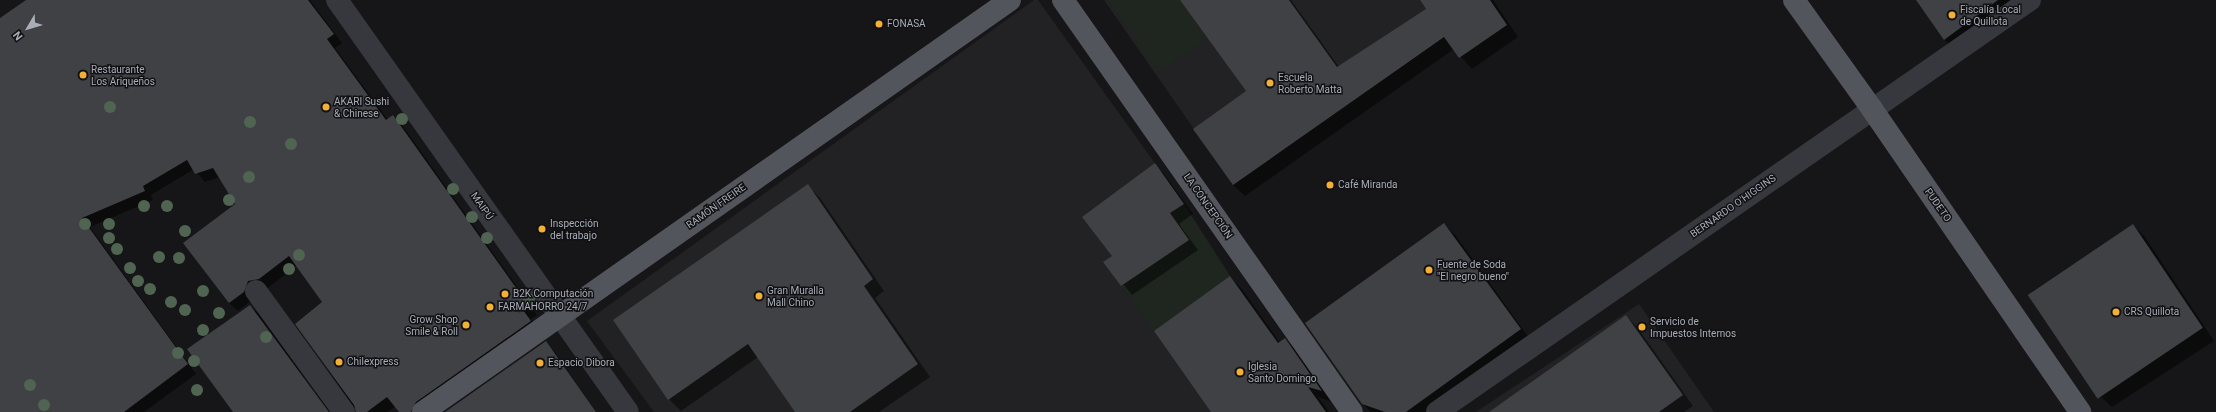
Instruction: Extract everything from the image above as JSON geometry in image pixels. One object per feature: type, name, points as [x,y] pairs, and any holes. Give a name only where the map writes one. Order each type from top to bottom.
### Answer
[{"type":"main road","name":"RAMÓN FREIRE","points":[[423,412],[1010,0]]},
{"type":"main road","name":"LA CONCEPCIÓN","points":[[1063,0],[1352,412]]},
{"type":"main road","name":"PUDETO","points":[[1794,0],[1872,109],[2080,412]]},
{"type":"street","name":"MAIPÚ","points":[[337,0],[628,412]]},
{"type":"street","name":"BERNARDO O'HIGGINS","points":[[1437,412],[2030,0]]},
{"type":"street","points":[[256,291],[344,412]]},
{"type":"shaded area","points":[[1034,0],[1038,0],[1184,204],[1230,276],[1326,412],[654,412],[587,321]]},
{"type":"shaded area","name":"Escuela Roberto Matta","points":[[1104,0],[1420,0],[1444,37],[1233,185]]},
{"type":"shaded area","points":[[1108,0],[1180,0],[1207,38],[1158,72]]},
{"type":"shaded area","points":[[1184,204],[1230,276],[1154,331],[1121,286],[1189,240],[1170,213]]},
{"type":"shaded area","points":[[1639,304],[1714,412],[1476,412]]},
{"type":"building","points":[[26,0],[308,0],[334,34],[327,39],[386,120],[393,115],[529,306],[523,310],[531,321],[416,402],[411,412],[399,412],[387,397],[367,412],[356,412],[354,405],[295,324],[322,302],[289,256],[259,279],[248,281],[244,292],[229,303],[183,243],[235,204],[213,168],[195,174],[187,160],[143,186],[145,191],[82,218],[188,364],[124,412],[0,412],[0,18]]},
{"type":"building","name":"Escuela Roberto Matta","points":[[1180,0],[1289,0],[1337,67],[1426,9],[1420,0],[1490,0],[1507,25],[1459,58],[1444,37],[1233,185],[1193,129],[1246,91]]},
{"type":"building","name":"Fiscalía Local de Quillota","points":[[1916,0],[1998,0],[1944,40]]},
{"type":"building","points":[[1155,163],[1184,204],[1170,213],[1189,240],[1121,286],[1103,262],[1112,256],[1082,217]]},
{"type":"building","name":"Gran Muralla Mall Chino","points":[[808,184],[873,279],[864,286],[918,364],[850,412],[795,412],[748,344],[668,400],[613,320]]},
{"type":"building","name":"Fuente de Soda \"El negro bueno\"","points":[[1444,223],[1521,329],[1406,412],[1385,412],[1362,404],[1305,323]]},
{"type":"building","name":"CRS Quillota","points":[[2133,224],[2203,328],[2098,399],[2028,295]]},
{"type":"building","name":"Iglesia Santo Domingo","points":[[1230,276],[1278,343],[1285,338],[1322,391],[1308,387],[1326,412],[1211,412],[1154,331]]},
{"type":"building","points":[[250,305],[329,412],[233,412],[187,349]]},
{"type":"building","points":[[1626,315],[1683,395],[1659,412],[1489,412]]},
{"type":"building","name":"Espacio Dibora","points":[[546,341],[596,412],[445,412]]},
{"type":"place","name":"Fiscalía Local de Quillota","points":[[1952,15]]},
{"type":"place","name":"FONASA","points":[[879,24]]},
{"type":"place","name":"Restaurante Los Ariqueños","points":[[83,75]]},
{"type":"place","name":"Escuela Roberto Matta","points":[[1270,83]]},
{"type":"place","name":"AKARI Sushi & Chinese","points":[[326,107]]},
{"type":"place","name":"Café Miranda","points":[[1330,185]]},
{"type":"place","name":"Inspección del trabajo","points":[[542,229]]},
{"type":"place","name":"Fuente de Soda \"El negro bueno\"","points":[[1429,270]]},
{"type":"place","name":"B2K Computación","points":[[505,294]]},
{"type":"place","name":"Gran Muralla Mall Chino","points":[[759,296]]},
{"type":"place","name":"FARMAHORRO 24/7","points":[[490,307]]},
{"type":"place","name":"CRS Quillota","points":[[2116,312]]},
{"type":"place","name":"Grow Shop Smile & Roll","points":[[466,325]]},
{"type":"place","name":"Servicio de Impuestos Internos","points":[[1642,327]]},
{"type":"place","name":"Chilexpress","points":[[339,362]]},
{"type":"place","name":"Espacio Dibora","points":[[540,363]]},
{"type":"place","name":"Iglesia Santo Domingo","points":[[1240,372]]}]
